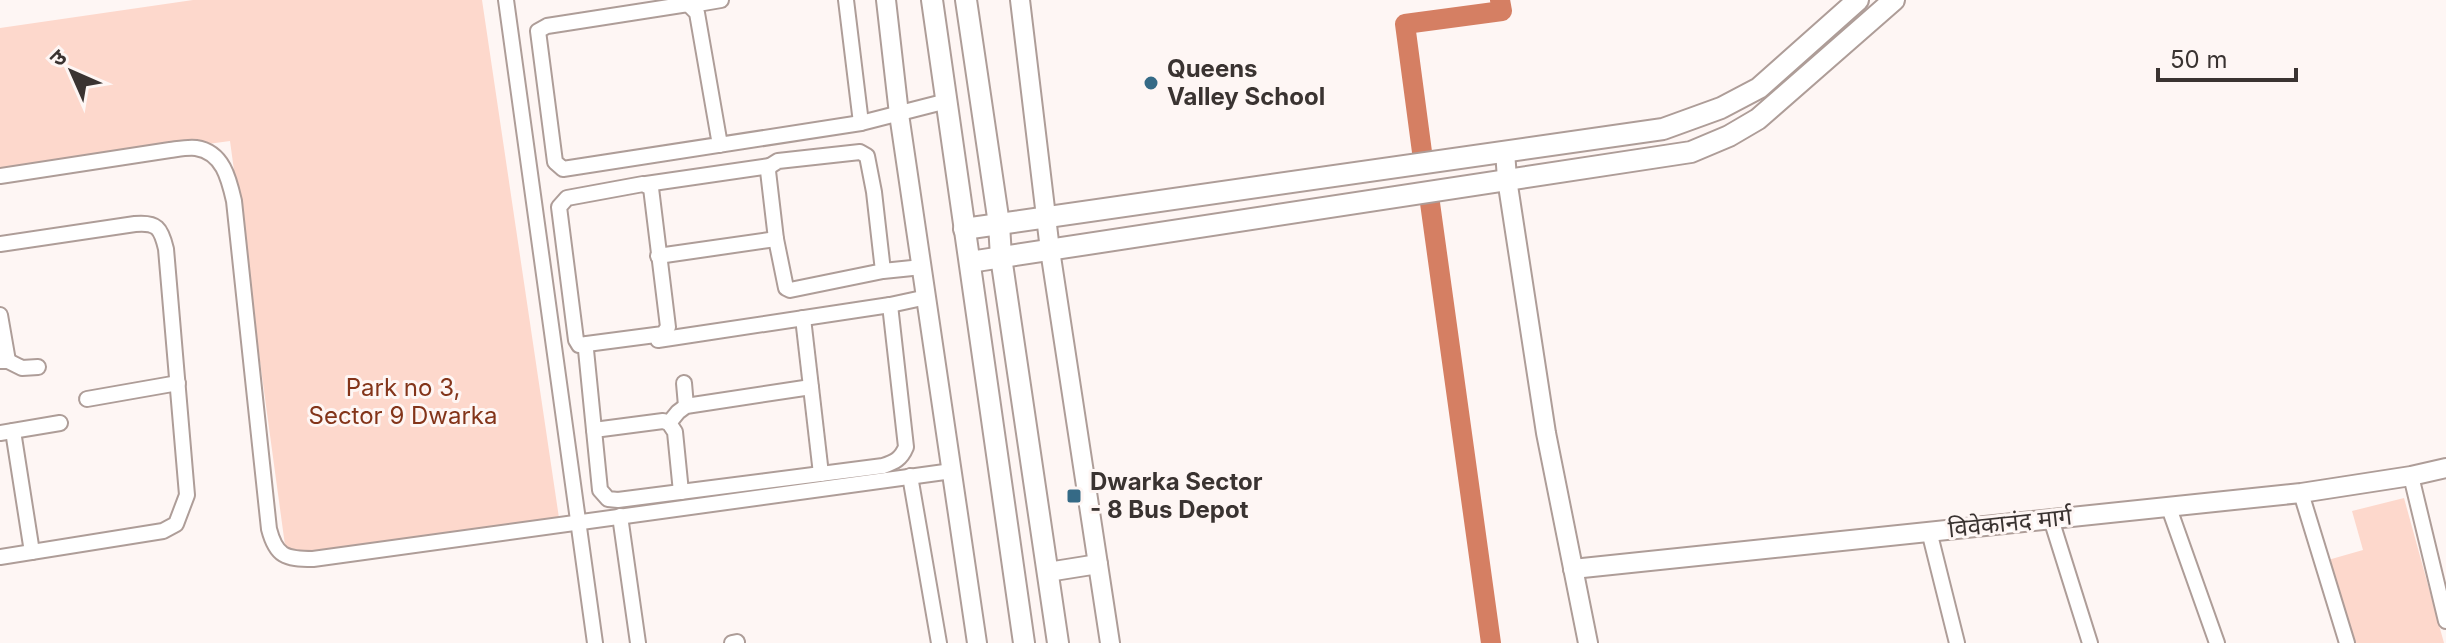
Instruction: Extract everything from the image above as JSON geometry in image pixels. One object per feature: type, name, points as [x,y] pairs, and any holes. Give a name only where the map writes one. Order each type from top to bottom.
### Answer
[{"type":"main road","points":[[932,0],[1024,643]]},
{"type":"main road","points":[[966,0],[1058,643]]},
{"type":"main road","points":[[964,229],[1663,129],[1706,114],[1759,88],[1858,0]]},
{"type":"main road","points":[[970,262],[1691,152],[1729,136],[1758,119],[1894,0]]},
{"type":"street","points":[[506,0],[595,643]]},
{"type":"street","points":[[721,0],[540,29],[555,162],[568,170],[861,123],[947,101]]},
{"type":"street","points":[[846,0],[861,123]]},
{"type":"street","points":[[886,0],[899,114],[977,643]]},
{"type":"street","points":[[1020,0],[1050,250],[1110,643]]},
{"type":"street","points":[[692,5],[697,13],[720,145]]},
{"type":"street","points":[[0,176],[170,150],[195,148],[215,155],[228,176],[234,201],[269,529],[273,546],[289,559],[313,559],[952,471]]},
{"type":"street","points":[[1505,151],[1546,433],[1588,643]]},
{"type":"street","points":[[646,184],[651,188],[669,324],[663,334],[579,345],[559,207],[567,198],[646,184],[770,166],[778,161],[860,152],[867,156],[874,192],[883,271]]},
{"type":"street","points":[[529,166],[555,162]]},
{"type":"street","points":[[770,166],[768,171],[776,239],[784,283],[790,290],[883,271],[922,267]]},
{"type":"street","points":[[0,244],[135,224],[149,223],[157,227],[164,237],[166,249],[187,495],[176,524],[163,531],[0,557]]},
{"type":"street","points":[[658,256],[776,239]]},
{"type":"street","points":[[555,355],[927,297]]},
{"type":"street","points":[[586,350],[600,490],[605,497],[618,500],[883,466],[896,462],[906,447],[890,305]]},
{"type":"street","points":[[0,315],[4,361],[22,368],[38,367]]},
{"type":"street","points":[[803,318],[821,474]]},
{"type":"street","points":[[87,399],[178,383]]},
{"type":"street","points":[[684,383],[686,406]]},
{"type":"street","points":[[669,423],[686,406],[811,387]]},
{"type":"street","points":[[594,430],[663,421],[669,423],[675,432],[681,492]]},
{"type":"street","points":[[32,552],[7,432],[60,423]]},
{"type":"street","name":"विवेकानंद मार्ग","points":[[1573,569],[2301,493],[2446,468]]},
{"type":"street","points":[[910,476],[939,643]]},
{"type":"street","points":[[2411,476],[2445,614]]},
{"type":"street","points":[[2301,493],[2347,643]]},
{"type":"street","points":[[2169,508],[2217,643]]},
{"type":"street","points":[[620,516],[638,643]]},
{"type":"street","points":[[2051,519],[2090,643]]},
{"type":"street","points":[[1929,531],[1957,643]]},
{"type":"street","points":[[1048,572],[1098,564]]},
{"type":"green space","name":"Park no 3, Sector 9 Dwarka","points":[[193,0],[482,0],[559,518],[287,560],[230,141],[0,172],[0,28]]},
{"type":"green space","points":[[2404,498],[2444,643],[2356,643],[2328,560],[2363,550],[2352,511]]},
{"type":"waterway","points":[[1422,152],[1405,24],[1502,11],[1500,0]]},
{"type":"waterway","points":[[1430,203],[1491,643]]},
{"type":"place","name":"Queens Valley School","points":[[1151,83]]},
{"type":"place","name":"Dwarka Sector - 8 Bus Depot","points":[[1074,496]]}]
